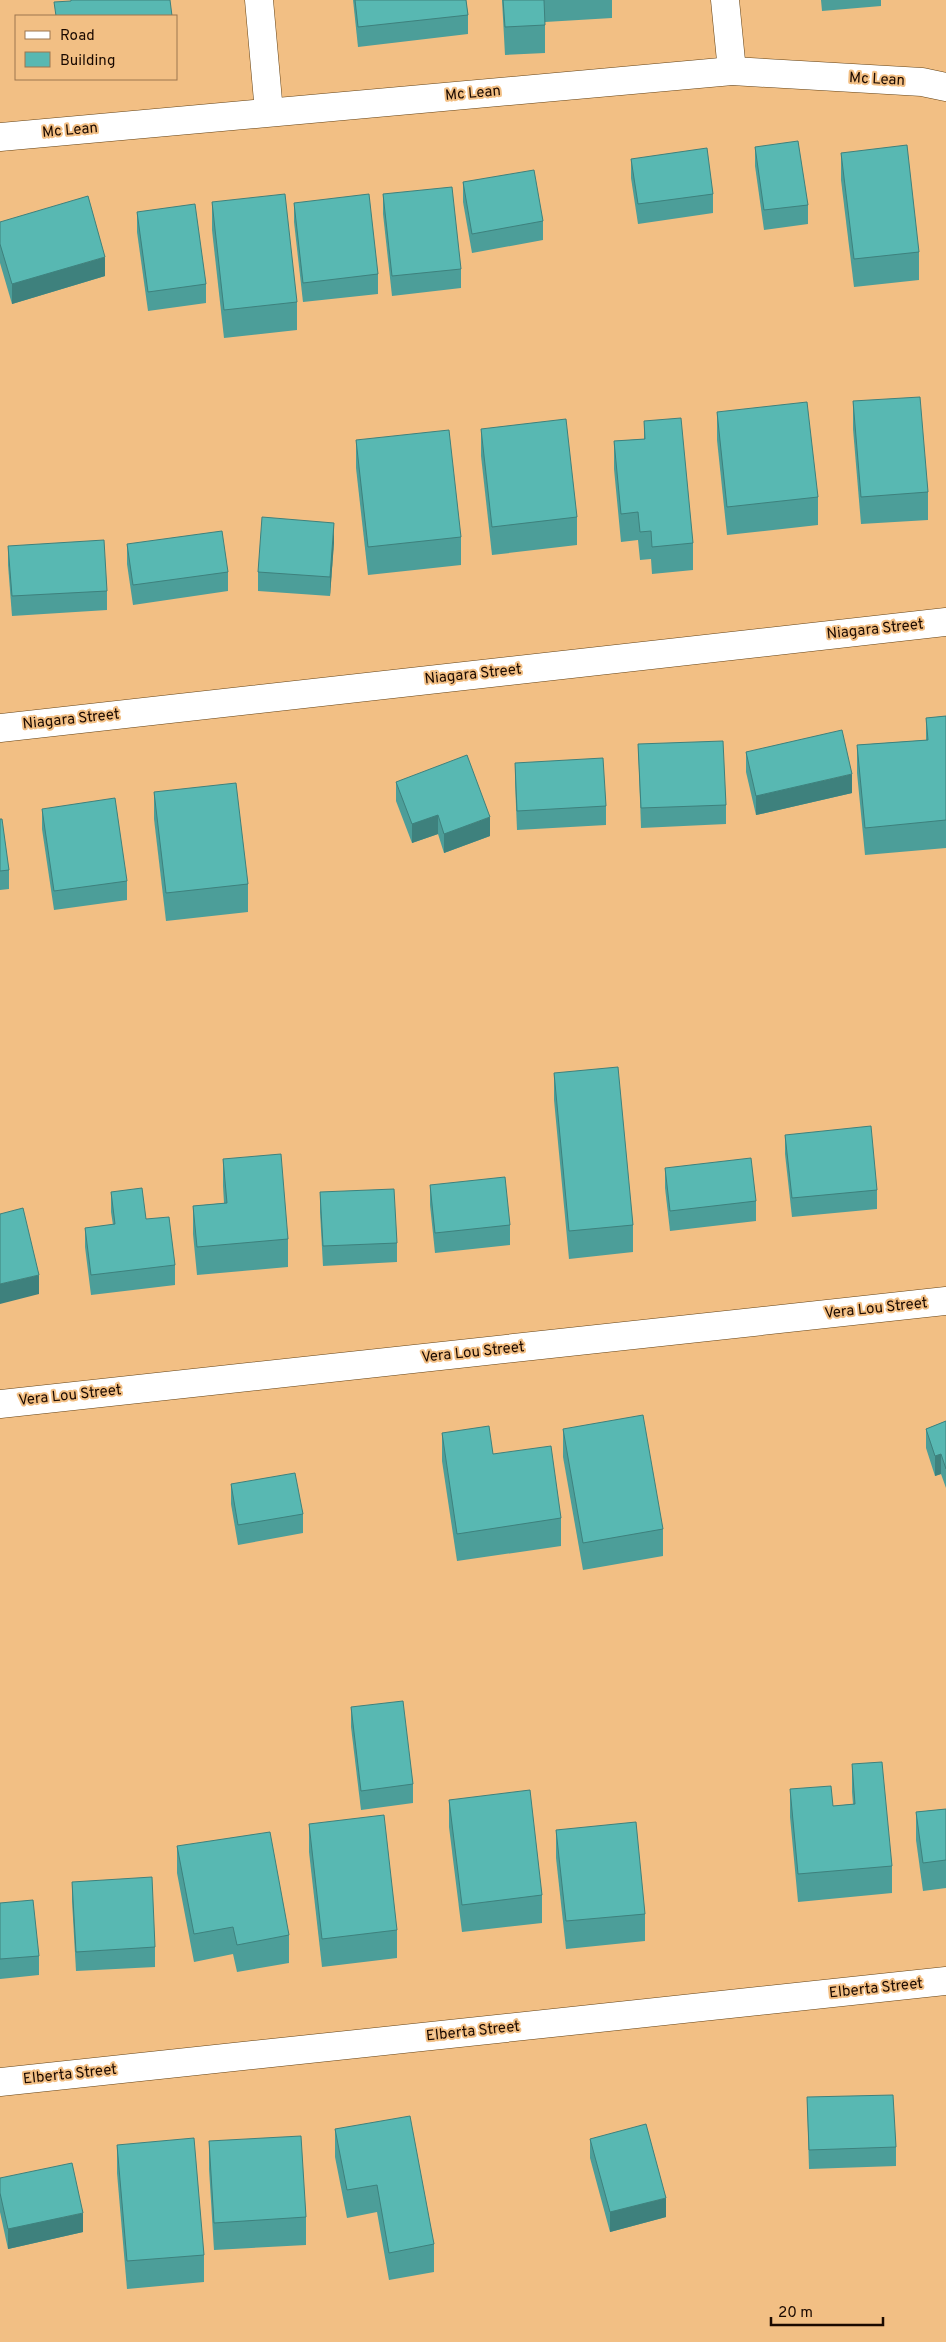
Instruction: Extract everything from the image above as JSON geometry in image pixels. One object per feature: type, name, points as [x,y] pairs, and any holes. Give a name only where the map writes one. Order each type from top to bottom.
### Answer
[{"type":"street","points":[[259,0],[269,112]]},
{"type":"street","points":[[726,0],[732,71]]},
{"type":"street","name":"Mc Lean","points":[[0,137],[732,71],[922,82],[946,87]]},
{"type":"street","name":"Niagara Street","points":[[0,728],[946,622]]},
{"type":"street","name":"Vera Lou Street","points":[[0,1404],[946,1302]]},
{"type":"street","name":"Elberta Street","points":[[0,2082],[946,1981]]},
{"type":"building","points":[[170,0],[172,15],[56,15],[54,2]]},
{"type":"building","points":[[355,0],[466,0],[468,15],[358,27]]},
{"type":"building","points":[[503,0],[544,0],[545,25],[505,27]]},
{"type":"building","points":[[798,141],[808,205],[764,210],[755,147]]},
{"type":"building","points":[[907,145],[919,252],[854,259],[841,153]]},
{"type":"building","points":[[707,148],[713,194],[638,204],[631,159]]},
{"type":"building","points":[[534,170],[543,221],[472,234],[463,182]]},
{"type":"building","points":[[452,187],[461,269],[392,276],[383,194]]},
{"type":"building","points":[[285,194],[297,302],[224,310],[212,202]]},
{"type":"building","points":[[369,194],[378,274],[303,283],[294,203]]},
{"type":"building","points":[[88,196],[105,257],[12,284],[0,244],[0,222]]},
{"type":"building","points":[[195,204],[206,284],[148,292],[137,212]]},
{"type":"building","points":[[920,397],[928,492],[861,497],[853,401]]},
{"type":"building","points":[[807,402],[818,497],[727,507],[717,412]]},
{"type":"building","points":[[681,418],[693,543],[652,547],[651,531],[640,532],[638,512],[621,514],[614,441],[645,439],[644,421]]},
{"type":"building","points":[[566,419],[577,517],[492,527],[481,429]]},
{"type":"building","points":[[449,430],[461,537],[368,547],[356,440]]},
{"type":"building","points":[[262,517],[334,523],[330,577],[258,572]]},
{"type":"building","points":[[222,531],[228,572],[133,585],[127,544]]},
{"type":"building","points":[[104,540],[107,591],[12,596],[8,546]]},
{"type":"building","points":[[946,716],[946,820],[865,828],[857,745],[928,740],[926,718]]},
{"type":"building","points":[[842,730],[852,774],[756,796],[746,752]]},
{"type":"building","points":[[723,741],[726,805],[641,808],[638,744]]},
{"type":"building","points":[[467,755],[490,817],[444,834],[438,815],[412,824],[396,782]]},
{"type":"building","points":[[603,758],[606,806],[517,811],[515,763]]},
{"type":"building","points":[[236,783],[248,884],[166,893],[154,792]]},
{"type":"building","points":[[115,798],[127,881],[54,891],[42,809]]},
{"type":"building","points":[[0,819],[2,819],[9,870],[0,871]]},
{"type":"building","points":[[618,1067],[633,1225],[569,1231],[554,1073]]},
{"type":"building","points":[[871,1126],[877,1190],[792,1198],[785,1135]]},
{"type":"building","points":[[281,1154],[288,1239],[197,1247],[193,1206],[227,1203],[223,1159]]},
{"type":"building","points":[[751,1158],[756,1201],[670,1211],[665,1168]]},
{"type":"building","points":[[505,1177],[510,1225],[435,1233],[430,1185]]},
{"type":"building","points":[[142,1188],[146,1219],[169,1217],[175,1265],[91,1275],[85,1228],[115,1224],[111,1192]]},
{"type":"building","points":[[394,1189],[397,1243],[323,1246],[320,1192]]},
{"type":"building","points":[[23,1208],[39,1275],[0,1284],[0,1214]]},
{"type":"building","points":[[643,1415],[663,1529],[583,1543],[563,1429]]},
{"type":"building","points":[[946,1421],[946,1469],[941,1454],[935,1456],[926,1429]]},
{"type":"building","points":[[489,1426],[493,1454],[551,1446],[561,1518],[457,1534],[442,1433]]},
{"type":"building","points":[[295,1473],[303,1514],[238,1525],[231,1484]]},
{"type":"building","points":[[403,1701],[413,1784],[361,1791],[351,1707]]},
{"type":"building","points":[[882,1762],[892,1866],[798,1874],[790,1789],[831,1786],[833,1806],[855,1804],[852,1764]]},
{"type":"building","points":[[530,1790],[542,1895],[462,1905],[449,1800]]},
{"type":"building","points":[[946,1809],[946,1860],[923,1863],[916,1812]]},
{"type":"building","points":[[384,1815],[397,1930],[322,1939],[309,1824]]},
{"type":"building","points":[[636,1822],[645,1914],[566,1921],[556,1830]]},
{"type":"building","points":[[270,1832],[289,1935],[237,1945],[233,1927],[194,1934],[177,1846]]},
{"type":"building","points":[[152,1877],[155,1947],[76,1952],[72,1882]]},
{"type":"building","points":[[33,1900],[39,1956],[0,1959],[0,1903]]},
{"type":"building","points":[[893,2095],[896,2147],[809,2150],[807,2097]]},
{"type":"building","points":[[410,2116],[434,2244],[389,2253],[377,2185],[347,2190],[335,2129]]},
{"type":"building","points":[[646,2124],[666,2198],[610,2212],[590,2139]]},
{"type":"building","points":[[301,2136],[306,2217],[214,2223],[209,2141]]},
{"type":"building","points":[[194,2138],[204,2255],[127,2261],[117,2145]]},
{"type":"building","points":[[72,2163],[83,2213],[8,2229],[0,2193],[0,2178]]}]
